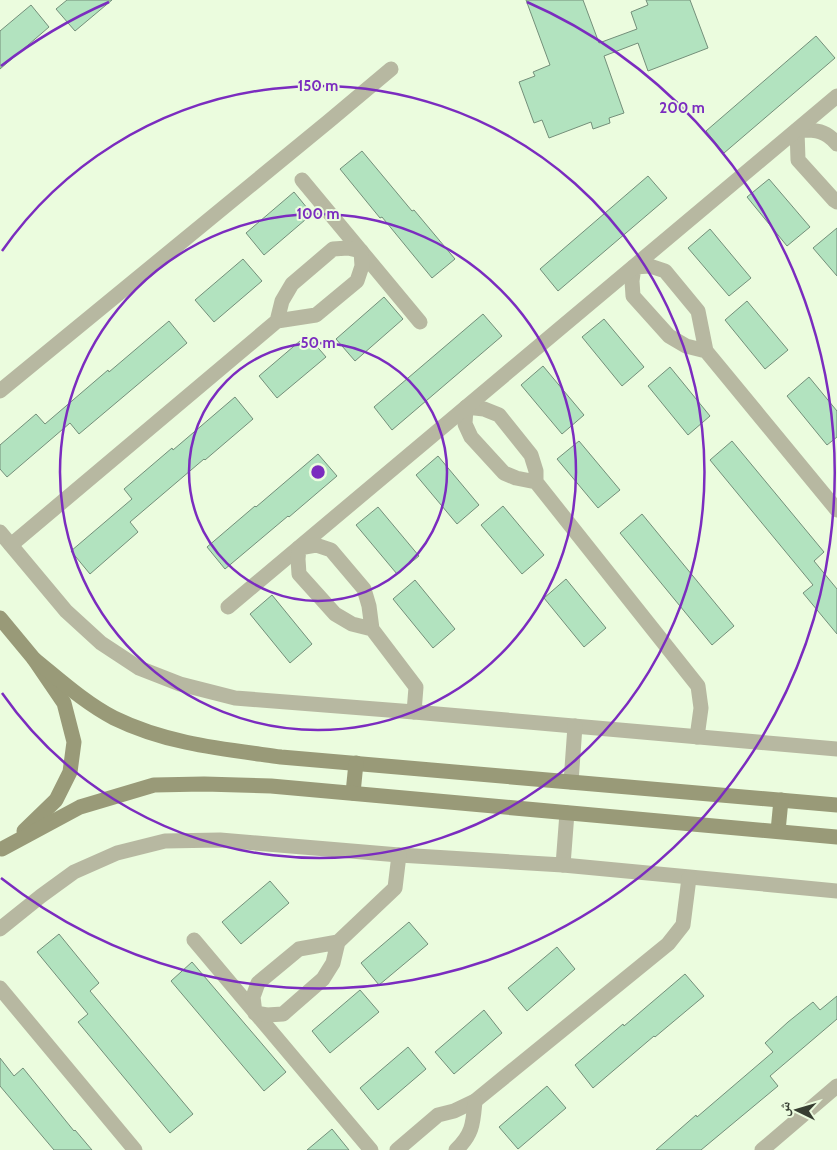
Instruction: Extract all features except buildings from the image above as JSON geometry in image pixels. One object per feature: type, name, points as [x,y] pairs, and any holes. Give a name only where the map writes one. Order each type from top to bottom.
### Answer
[{"type":"main road","points":[[0,618],[34,660],[64,703],[74,742],[70,772],[56,800],[35,822],[1,850]]},
{"type":"main road","points":[[34,660],[84,699],[114,717],[149,733],[195,745],[281,757],[837,805]]},
{"type":"main road","points":[[353,793],[356,763]]},
{"type":"main road","points":[[1,850],[80,807],[154,786],[204,784],[272,786],[837,837]]},
{"type":"main road","points":[[778,831],[781,800]]},
{"type":"street","points":[[0,391],[391,69]]},
{"type":"street","points":[[228,607],[837,96]]},
{"type":"street","points":[[797,130],[815,130],[830,136],[837,144]]},
{"type":"street","points":[[797,130],[798,160],[837,202]]},
{"type":"street","points":[[302,180],[420,322]]},
{"type":"street","points":[[277,322],[282,301],[292,284],[332,249],[348,248],[361,251]]},
{"type":"street","points":[[11,545],[277,322],[316,314],[357,281],[362,266],[361,251]]},
{"type":"street","points":[[634,267],[650,266],[666,272],[698,311],[706,351],[837,510]]},
{"type":"street","points":[[634,267],[632,281],[633,296],[669,336],[686,346],[706,351]]},
{"type":"street","points":[[466,408],[484,409],[498,415],[531,454],[536,471],[536,482],[698,686],[701,708],[697,737]]},
{"type":"street","points":[[466,408],[465,424],[471,437],[504,473],[516,478],[536,482]]},
{"type":"street","points":[[0,532],[66,611],[102,643],[139,668],[180,684],[235,698],[837,749]]},
{"type":"street","points":[[299,548],[316,545],[331,550],[364,589],[369,606],[372,630],[416,687],[414,712]]},
{"type":"street","points":[[299,548],[299,574],[335,614],[352,624],[372,630]]},
{"type":"street","points":[[571,782],[575,726]]},
{"type":"street","points":[[563,866],[567,813]]},
{"type":"street","points":[[0,929],[74,872],[117,853],[165,841],[220,840],[563,866],[837,891]]},
{"type":"street","points":[[255,1013],[268,1015],[283,1014],[322,979],[333,963],[338,942],[395,888],[399,855]]},
{"type":"street","points":[[397,1150],[438,1115],[454,1111],[475,1101],[668,944],[683,925],[689,878]]},
{"type":"street","points":[[194,940],[371,1150]]},
{"type":"street","points":[[255,1013],[253,997],[258,983],[299,949],[338,942]]},
{"type":"street","points":[[0,988],[135,1150]]},
{"type":"street","points":[[762,1150],[837,1086]]},
{"type":"street","points":[[456,1150],[462,1145],[472,1129],[475,1101]]}]
